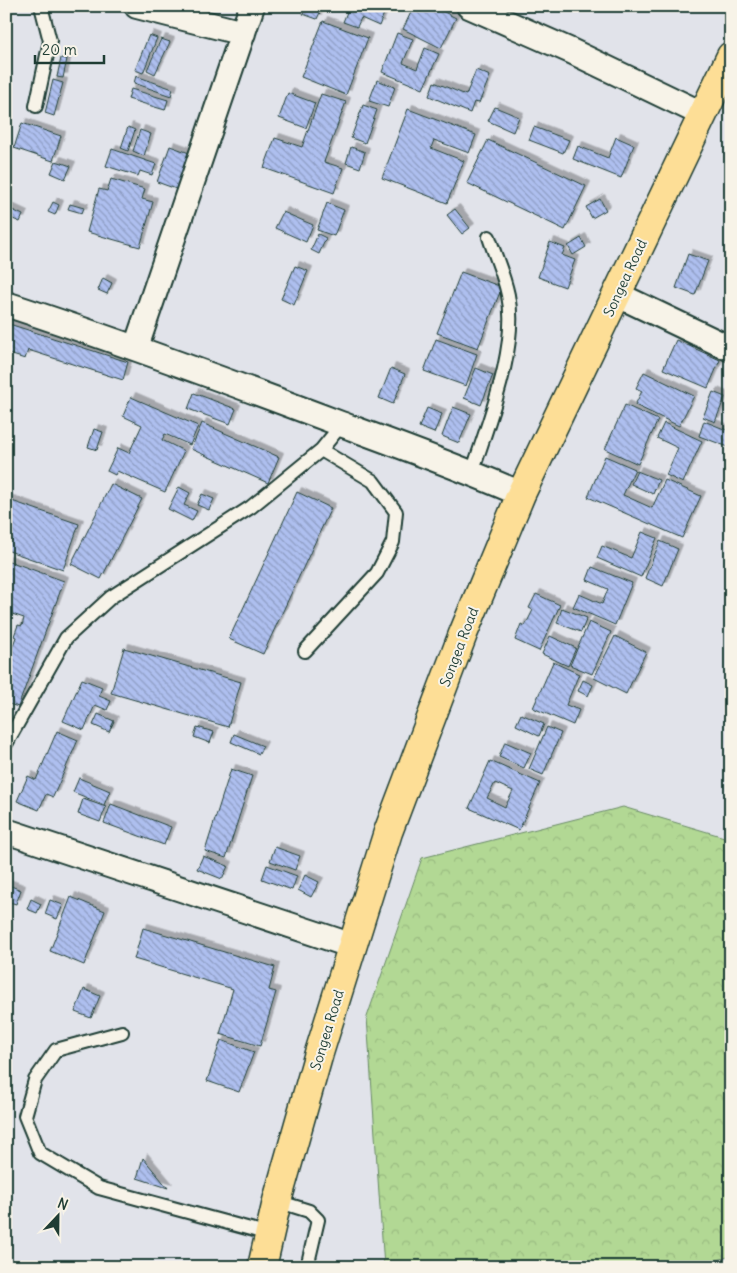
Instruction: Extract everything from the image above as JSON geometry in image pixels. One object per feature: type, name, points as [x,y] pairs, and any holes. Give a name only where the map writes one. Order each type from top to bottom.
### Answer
[{"type":"highway","name":"Songea Road","points":[[262,1267],[277,1201],[318,1053],[388,832],[463,634],[521,494],[731,56]]},
{"type":"street","points":[[137,6],[243,33]]},
{"type":"street","points":[[136,347],[252,6]]},
{"type":"street","points":[[469,6],[571,51],[702,114]]},
{"type":"street","points":[[618,295],[731,349]]},
{"type":"street","points":[[6,304],[136,347],[472,473],[521,494]]},
{"type":"street","points":[[6,831],[353,946]]},
{"type":"lane","points":[[36,106],[50,41],[41,6]]},
{"type":"lane","points":[[472,473],[507,358],[511,322],[508,295],[489,237]]},
{"type":"lane","points":[[6,744],[66,638],[111,597],[251,507],[321,450],[342,424]]},
{"type":"lane","points":[[304,651],[377,573],[393,542],[396,512],[373,481],[321,450]]},
{"type":"lane","points":[[122,1032],[56,1050],[35,1080],[25,1116],[40,1153],[99,1188],[269,1234]]},
{"type":"lane","points":[[277,1201],[310,1210],[318,1220],[307,1267]]},
{"type":"green space","points":[[623,807],[731,839],[731,1256],[694,1267],[384,1267],[367,1017],[422,858]]},
{"type":"building","points":[[306,6],[323,6],[317,19],[303,14]]},
{"type":"building","points":[[334,6],[387,6],[379,26],[361,18],[357,27],[343,22],[347,12]]},
{"type":"building","points":[[414,6],[432,6],[456,18],[441,48],[403,29]]},
{"type":"building","points":[[323,21],[368,38],[346,95],[301,77]]},
{"type":"building","points":[[397,33],[413,39],[403,63],[417,69],[425,48],[439,54],[423,89],[382,72]]},
{"type":"building","points":[[149,35],[157,38],[143,73],[135,70]]},
{"type":"building","points":[[161,39],[170,42],[155,74],[147,70]]},
{"type":"building","points":[[61,58],[67,59],[63,78],[57,77]]},
{"type":"building","points":[[476,70],[490,76],[479,103],[474,102],[470,113],[429,96],[434,82],[466,95]]},
{"type":"building","points":[[136,76],[173,89],[171,96],[134,83]]},
{"type":"building","points":[[53,80],[63,83],[54,116],[45,113]]},
{"type":"building","points":[[377,80],[395,87],[388,107],[369,101]]},
{"type":"building","points":[[131,89],[168,100],[165,110],[128,99]]},
{"type":"building","points":[[288,93],[315,103],[306,128],[279,118]]},
{"type":"building","points":[[321,94],[346,102],[324,162],[343,168],[334,193],[264,168],[275,138],[302,147]]},
{"type":"building","points":[[363,105],[377,110],[365,143],[351,138]]},
{"type":"building","points":[[495,107],[519,117],[513,132],[488,121]]},
{"type":"building","points":[[408,109],[476,135],[469,153],[434,140],[431,148],[464,161],[447,203],[382,178]]},
{"type":"building","points":[[22,123],[61,136],[53,161],[14,148]]},
{"type":"building","points":[[128,127],[135,130],[128,151],[121,148]]},
{"type":"building","points":[[534,127],[569,140],[563,153],[529,140]]},
{"type":"building","points":[[140,130],[151,134],[144,156],[133,151]]},
{"type":"building","points":[[616,137],[634,145],[621,178],[573,159],[578,146],[608,158]]},
{"type":"building","points":[[488,140],[586,186],[565,230],[467,183]]},
{"type":"building","points":[[170,146],[192,154],[179,190],[157,182]]},
{"type":"building","points":[[351,147],[365,152],[360,168],[346,163]]},
{"type":"building","points":[[112,149],[156,164],[152,175],[140,171],[138,176],[106,166]]},
{"type":"building","points":[[56,161],[71,166],[65,179],[51,173]]},
{"type":"building","points":[[111,179],[145,189],[142,199],[153,202],[140,247],[87,232],[99,189],[107,191]]},
{"type":"building","points":[[600,199],[606,210],[592,218],[586,207]]},
{"type":"building","points":[[53,202],[59,205],[55,215],[48,212]]},
{"type":"building","points":[[327,203],[344,210],[334,236],[317,230]]},
{"type":"building","points":[[70,204],[84,208],[82,213],[68,209]]},
{"type":"building","points":[[6,207],[23,215],[20,222],[6,216]]},
{"type":"building","points":[[455,209],[470,228],[462,234],[447,215]]},
{"type":"building","points":[[283,212],[313,225],[306,242],[275,228]]},
{"type":"building","points":[[318,234],[326,238],[319,254],[311,250]]},
{"type":"building","points":[[581,238],[586,247],[573,255],[568,246]]},
{"type":"building","points":[[550,242],[565,248],[562,255],[575,260],[565,287],[538,277]]},
{"type":"building","points":[[688,254],[708,261],[695,295],[676,288]]},
{"type":"building","points":[[295,266],[308,271],[294,305],[281,299]]},
{"type":"building","points":[[461,272],[502,287],[478,348],[437,333]]},
{"type":"building","points":[[103,278],[112,283],[107,294],[98,290]]},
{"type":"building","points":[[6,323],[128,362],[123,380],[28,350],[25,359],[6,353]]},
{"type":"building","points":[[436,339],[477,354],[466,386],[424,371]]},
{"type":"building","points":[[676,340],[720,360],[708,388],[663,369]]},
{"type":"building","points":[[391,368],[405,374],[393,404],[379,398]]},
{"type":"building","points":[[476,368],[493,375],[481,405],[464,398]]},
{"type":"building","points":[[644,372],[694,396],[679,426],[635,405],[642,391],[636,388]]},
{"type":"building","points":[[713,392],[725,397],[715,422],[703,417]]},
{"type":"building","points":[[194,393],[236,409],[230,424],[188,409]]},
{"type":"building","points":[[131,397],[198,426],[190,445],[165,434],[162,440],[184,451],[165,492],[117,471],[115,475],[107,471],[118,448],[129,453],[142,425],[123,416]]},
{"type":"building","points":[[625,405],[658,420],[638,464],[605,449]]},
{"type":"building","points":[[453,407],[471,414],[459,443],[442,436]]},
{"type":"building","points":[[427,408],[442,414],[434,433],[419,427]]},
{"type":"building","points":[[704,421],[729,431],[731,425],[731,448],[699,436]]},
{"type":"building","points":[[202,423],[279,457],[268,483],[191,449]]},
{"type":"building","points":[[664,423],[702,441],[683,483],[666,475],[678,448],[657,438]]},
{"type":"building","points":[[94,429],[103,432],[97,450],[88,447]]},
{"type":"building","points":[[605,456],[635,469],[623,495],[652,508],[665,480],[701,496],[682,538],[588,497]]},
{"type":"building","points":[[637,471],[659,480],[653,494],[631,484]]},
{"type":"building","points":[[111,484],[142,499],[101,579],[71,564]]},
{"type":"building","points":[[179,487],[190,493],[184,505],[197,511],[192,521],[168,509]]},
{"type":"building","points":[[297,492],[331,508],[263,654],[229,639]]},
{"type":"building","points":[[202,494],[214,499],[209,510],[197,505]]},
{"type":"building","points":[[6,499],[79,524],[63,570],[6,550]]},
{"type":"building","points":[[642,532],[657,538],[641,577],[597,558],[602,546],[631,558]]},
{"type":"building","points":[[660,541],[678,549],[663,586],[645,578]]},
{"type":"building","points":[[6,560],[64,581],[18,707],[6,703],[6,665],[16,637],[14,636],[18,625],[22,626],[24,618],[6,612]]},
{"type":"building","points":[[592,567],[632,583],[615,625],[573,607],[579,594],[602,604],[608,589],[587,580]]},
{"type":"building","points":[[536,594],[560,605],[539,651],[515,640],[521,624],[525,626],[533,610],[529,608]]},
{"type":"building","points":[[562,608],[587,618],[581,632],[557,623]]},
{"type":"building","points":[[589,622],[611,632],[592,674],[570,665]]},
{"type":"building","points":[[550,636],[576,648],[568,666],[542,654]]},
{"type":"building","points":[[615,636],[646,652],[626,694],[594,678]]},
{"type":"building","points":[[124,648],[241,682],[228,727],[111,693]]},
{"type":"building","points":[[553,662],[579,674],[566,705],[579,710],[573,725],[533,708]]},
{"type":"building","points":[[82,679],[102,687],[99,696],[111,701],[107,710],[95,705],[84,730],[63,721]]},
{"type":"building","points":[[583,680],[593,685],[588,696],[578,691]]},
{"type":"building","points":[[98,714],[114,721],[109,732],[93,725]]},
{"type":"building","points":[[521,714],[544,724],[539,736],[516,725]]},
{"type":"building","points":[[197,727],[214,732],[210,743],[194,737]]},
{"type":"building","points":[[547,727],[561,733],[543,775],[529,769]]},
{"type":"building","points":[[57,731],[78,740],[53,797],[46,794],[39,810],[17,801],[28,776],[36,780]]},
{"type":"building","points":[[234,734],[263,746],[259,754],[231,742]]},
{"type":"building","points":[[505,742],[531,753],[524,768],[499,757]]},
{"type":"building","points":[[490,761],[540,783],[519,830],[469,808]],"holes":[[[495,783],[513,791],[505,807],[487,798]]]},
{"type":"building","points":[[231,769],[252,776],[226,858],[205,851]]},
{"type":"building","points":[[79,778],[110,791],[104,805],[73,792]]},
{"type":"building","points":[[83,799],[106,807],[100,822],[78,814]]},
{"type":"building","points":[[111,804],[171,827],[164,845],[104,823]]},
{"type":"building","points":[[275,847],[300,856],[295,870],[270,861]]},
{"type":"building","points":[[203,856],[228,866],[222,879],[197,869]]},
{"type":"building","points":[[267,865],[297,876],[292,890],[262,879]]},
{"type":"building","points":[[305,875],[319,882],[311,897],[298,890]]},
{"type":"building","points":[[6,884],[21,890],[16,904],[6,901]]},
{"type":"building","points":[[71,897],[105,911],[84,965],[50,951]]},
{"type":"building","points":[[31,899],[41,904],[37,913],[27,909]]},
{"type":"building","points":[[50,900],[63,905],[57,919],[45,914]]},
{"type":"building","points":[[143,928],[275,967],[269,990],[276,992],[260,1046],[220,1034],[233,989],[134,959]]},
{"type":"building","points":[[84,989],[100,996],[91,1018],[75,1012]]},
{"type":"building","points":[[221,1040],[254,1052],[239,1092],[207,1081]]},
{"type":"building","points":[[143,1158],[168,1188],[137,1178]]}]
